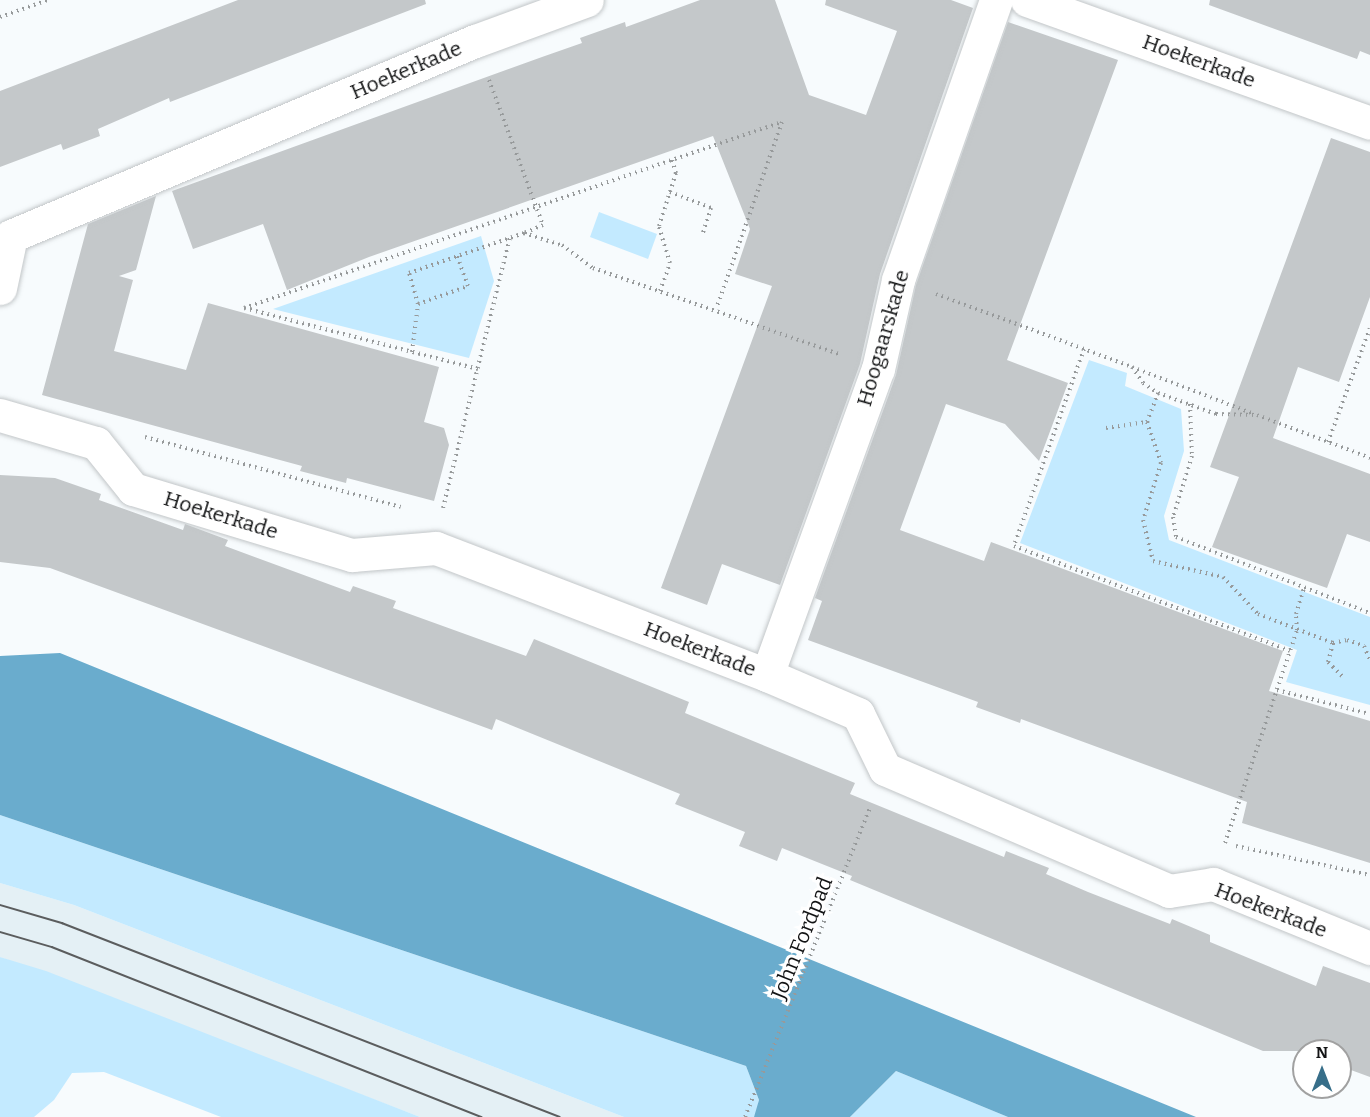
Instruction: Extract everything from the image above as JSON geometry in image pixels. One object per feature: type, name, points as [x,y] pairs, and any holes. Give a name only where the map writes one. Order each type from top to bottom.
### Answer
[{"type":"street","name":"Hoekerkade","points":[[0,288],[11,236],[475,41],[587,0]]},
{"type":"street","name":"Hoogaarskade","points":[[768,675],[879,369],[898,280],[996,0]]},
{"type":"street","name":"Hoekerkade","points":[[1027,0],[1370,123]]},
{"type":"street","points":[[0,415],[96,443]]},
{"type":"street","name":"Hoekerkade","points":[[96,443],[133,489],[352,555],[436,548],[768,675],[858,714],[885,769],[1169,891],[1213,884],[1370,948]]},
{"type":"path","points":[[0,17],[48,0]]},
{"type":"path","points":[[412,352],[418,304],[409,273],[543,225],[475,41]]},
{"type":"path","points":[[478,369],[244,308],[782,122],[716,309]]},
{"type":"path","points":[[660,291],[670,263],[659,226],[676,173],[672,160]]},
{"type":"path","points":[[670,192],[711,208],[702,236]]},
{"type":"path","points":[[524,233],[561,246],[592,267],[716,309],[879,369]]},
{"type":"path","points":[[440,518],[510,238]]},
{"type":"path","points":[[418,304],[468,286],[457,256]]},
{"type":"path","points":[[898,280],[1370,458]]},
{"type":"path","points":[[1328,442],[1370,328]]},
{"type":"path","points":[[1084,349],[1014,546],[1290,651]]},
{"type":"path","points":[[1132,367],[1143,383],[1158,393],[1216,414],[1257,415]]},
{"type":"path","points":[[1158,393],[1146,422],[1161,463],[1143,520],[1153,561],[1223,577],[1258,614],[1333,644],[1347,640],[1364,646],[1370,660]]},
{"type":"path","points":[[1190,404],[1192,456],[1173,517],[1176,537],[1370,613]]},
{"type":"path","points":[[1106,428],[1146,422]]},
{"type":"path","points":[[96,443],[116,429],[407,508]]},
{"type":"path","points":[[1213,884],[1297,630],[1296,614],[1304,588]]},
{"type":"path","points":[[1333,644],[1328,662],[1342,676]]},
{"type":"path","points":[[1277,690],[1370,714]]},
{"type":"path","name":"John Fordpad","points":[[745,1117],[885,769]]},
{"type":"path","points":[[1225,843],[1370,875]]},
{"type":"shaded area","points":[[599,212],[657,234],[648,259],[590,237]]},
{"type":"shaded area","points":[[481,236],[494,281],[469,358],[273,309]]},
{"type":"shaded area","points":[[1089,360],[1127,373],[1125,386],[1181,409],[1184,451],[1164,516],[1169,540],[1370,617],[1370,705],[1286,682],[1297,650],[1020,543]]},
{"type":"shaded area","points":[[60,653],[1196,1117],[1008,1117],[896,1071],[850,1117],[754,1117],[759,1100],[746,1066],[0,815],[0,656]]},
{"type":"shaded area","points":[[0,815],[746,1066],[759,1100],[757,1111],[754,1117],[624,1117],[74,905],[0,883]]},
{"type":"shaded area","points":[[0,883],[74,905],[624,1117],[420,1117],[0,957]]},
{"type":"shaded area","points":[[0,957],[46,971],[420,1117],[221,1117],[104,1072],[72,1073],[54,1100],[34,1117],[0,1117]]},
{"type":"shaded area","points":[[896,1071],[1008,1117],[850,1117]]},
{"type":"building","points":[[238,0],[425,0],[426,4],[170,102],[169,98],[98,129],[100,136],[63,150],[61,144],[0,167],[0,91]]},
{"type":"building","points":[[700,0],[775,0],[809,95],[866,115],[897,31],[825,5],[826,0],[951,0],[973,8],[880,274],[860,364],[780,585],[722,564],[707,605],[661,588],[772,286],[735,274],[750,229],[713,136],[369,257],[287,290],[263,224],[193,249],[172,191],[582,43],[580,38],[625,22],[626,27]]},
{"type":"building","points":[[1210,0],[1370,0],[1370,55],[1360,51],[1357,59],[1209,5]]},
{"type":"building","points":[[1008,22],[1118,60],[1007,360],[1068,383],[1039,461],[1005,424],[946,404],[900,530],[984,561],[991,542],[1283,651],[1269,691],[1370,721],[1370,863],[1242,823],[1247,802],[1021,719],[1020,723],[976,707],[978,702],[808,640],[822,601],[815,598],[896,375],[916,285]]},
{"type":"building","points":[[1331,138],[1370,152],[1370,297],[1339,382],[1298,367],[1273,438],[1370,474],[1370,542],[1347,534],[1327,588],[1212,547],[1239,477],[1210,467]]},
{"type":"building","points":[[156,196],[136,270],[119,276],[133,280],[114,351],[186,370],[208,303],[439,367],[424,422],[444,428],[449,445],[434,501],[347,478],[346,483],[300,471],[302,466],[42,395],[88,224]]},
{"type":"building","points":[[0,475],[55,478],[101,494],[99,500],[183,530],[185,524],[228,540],[225,546],[350,592],[353,586],[396,601],[393,608],[526,656],[534,639],[689,702],[685,713],[855,783],[850,794],[1004,857],[1006,851],[1049,868],[1046,874],[1170,924],[1172,919],[1210,935],[1210,942],[1316,986],[1323,966],[1370,983],[1370,1077],[1352,1070],[1352,1039],[1292,1039],[1292,1051],[1263,1051],[850,880],[852,876],[782,848],[777,861],[739,846],[745,832],[675,804],[680,794],[496,719],[492,730],[50,568],[0,562]]},
{"type":"tram line","points":[[0,905],[62,923],[560,1117]]},
{"type":"tram line","points":[[0,932],[52,947],[482,1117]]}]
